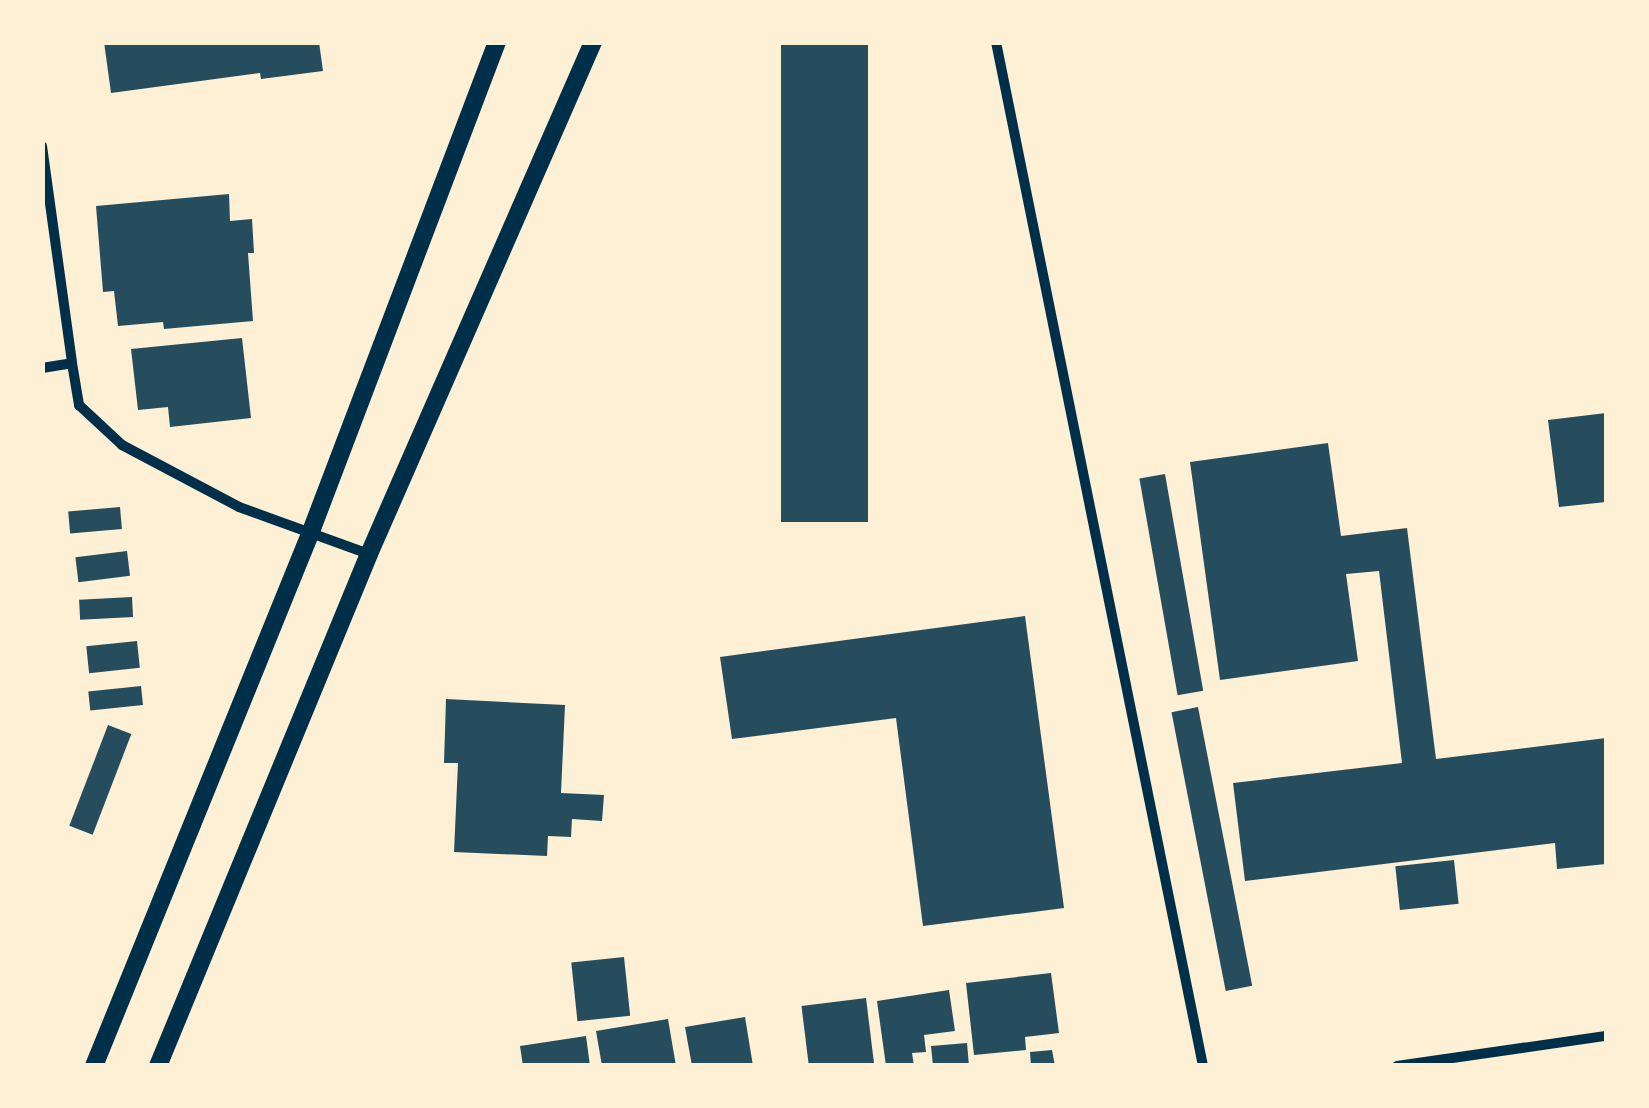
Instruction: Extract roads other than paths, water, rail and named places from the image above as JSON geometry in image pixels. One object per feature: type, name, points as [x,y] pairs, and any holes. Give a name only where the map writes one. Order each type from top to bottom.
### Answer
[{"type":"street","points":[[94,1066],[310,534],[497,42]]},
{"type":"street","points":[[158,1066],[368,554],[593,42]]},
{"type":"street","points":[[996,42],[1203,1066]]},
{"type":"street","points":[[42,146],[80,405],[122,446],[238,508],[368,554]]},
{"type":"street","points":[[42,368],[72,363]]},
{"type":"street","points":[[1397,1066],[1606,1036]]}]
